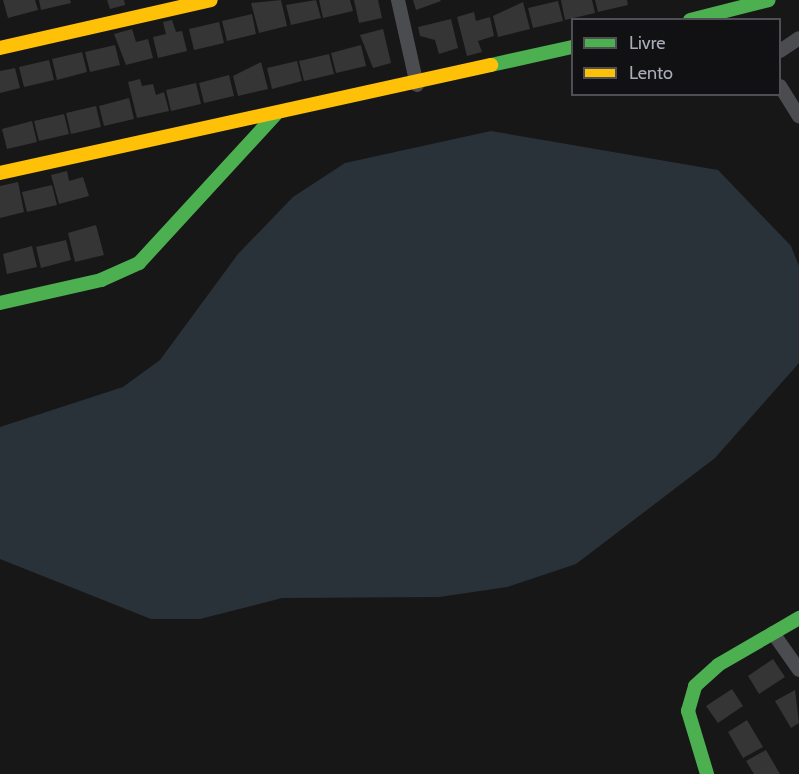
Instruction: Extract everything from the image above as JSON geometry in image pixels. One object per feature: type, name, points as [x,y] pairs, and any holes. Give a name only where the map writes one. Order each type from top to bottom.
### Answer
[{"type":"street","points":[[0,48],[212,0]]},
{"type":"street","points":[[398,0],[417,84]]},
{"type":"street","points":[[707,18],[733,15],[769,0]]},
{"type":"street","points":[[781,50],[799,38]]},
{"type":"street","points":[[0,173],[417,84],[571,48]]},
{"type":"street","points":[[781,88],[799,116]]},
{"type":"street","points":[[0,303],[101,280],[139,263],[276,114]]},
{"type":"street","points":[[714,774],[705,768],[690,718],[691,694],[703,677],[799,618]]},
{"type":"street","points":[[773,633],[799,670]]},
{"type":"shaded area","points":[[491,131],[718,170],[791,246],[799,266],[799,363],[715,458],[576,564],[507,587],[439,597],[282,598],[200,619],[151,619],[0,559],[0,427],[123,387],[160,360],[238,254],[293,197],[345,163]]},
{"type":"building","points":[[3,0],[35,0],[38,10],[8,18]]},
{"type":"building","points":[[39,0],[70,0],[71,3],[41,10]]},
{"type":"building","points":[[107,0],[124,0],[125,5],[110,9]]},
{"type":"building","points":[[281,0],[287,26],[259,33],[251,3]]},
{"type":"building","points":[[316,0],[321,18],[291,25],[286,5]]},
{"type":"building","points":[[319,0],[350,0],[353,11],[323,18]]},
{"type":"building","points":[[354,0],[378,0],[382,18],[359,23]]},
{"type":"building","points":[[413,0],[440,0],[441,1],[416,10]]},
{"type":"building","points":[[561,0],[592,0],[595,13],[565,20]]},
{"type":"building","points":[[595,0],[627,0],[628,5],[598,12]]},
{"type":"building","points":[[558,1],[563,21],[533,28],[528,8]]},
{"type":"building","points":[[523,2],[530,29],[498,37],[493,16]]},
{"type":"building","points":[[474,12],[476,21],[490,17],[494,36],[478,41],[482,52],[467,56],[457,17]]},
{"type":"building","points":[[252,14],[256,34],[227,41],[222,21]]},
{"type":"building","points":[[451,19],[458,48],[439,54],[435,40],[420,36],[418,27]]},
{"type":"building","points":[[172,20],[176,32],[182,31],[187,51],[158,58],[153,37],[166,34],[163,22]]},
{"type":"building","points":[[219,22],[224,43],[194,50],[189,29]]},
{"type":"building","points":[[132,29],[136,42],[148,39],[153,58],[126,65],[114,34]]},
{"type":"building","points":[[383,29],[391,63],[373,68],[360,35]]},
{"type":"building","points":[[115,45],[120,65],[90,72],[85,52]]},
{"type":"building","points":[[361,45],[366,66],[336,73],[331,53]]},
{"type":"building","points":[[82,52],[87,72],[57,80],[52,59]]},
{"type":"building","points":[[329,54],[334,74],[304,81],[299,61]]},
{"type":"building","points":[[49,60],[54,80],[24,87],[19,67]]},
{"type":"building","points":[[297,61],[302,81],[272,89],[267,68]]},
{"type":"building","points":[[261,62],[268,89],[238,96],[233,76]]},
{"type":"building","points":[[15,68],[20,88],[0,93],[0,71]]},
{"type":"building","points":[[229,75],[234,96],[204,103],[199,83]]},
{"type":"building","points":[[140,79],[142,86],[153,84],[156,95],[164,92],[169,111],[137,118],[128,82]]},
{"type":"building","points":[[196,83],[201,104],[171,111],[166,90]]},
{"type":"building","points":[[129,98],[134,119],[104,126],[99,106]]},
{"type":"building","points":[[96,106],[101,127],[71,134],[66,113]]},
{"type":"building","points":[[64,114],[69,134],[39,141],[34,121]]},
{"type":"building","points":[[32,121],[37,142],[7,149],[2,129]]},
{"type":"building","points":[[67,171],[69,181],[83,177],[89,196],[59,204],[51,175]]},
{"type":"building","points":[[18,182],[24,212],[0,218],[0,186]]},
{"type":"building","points":[[52,185],[57,205],[27,212],[22,192]]},
{"type":"building","points":[[96,225],[104,255],[75,262],[68,233]]},
{"type":"building","points":[[66,240],[71,260],[41,268],[36,247]]},
{"type":"building","points":[[32,246],[37,267],[7,274],[3,254]]},
{"type":"building","points":[[773,659],[785,677],[759,694],[748,676]]},
{"type":"building","points":[[732,689],[743,706],[718,723],[706,706]]},
{"type":"building","points":[[795,690],[799,723],[791,728],[775,701]]},
{"type":"building","points":[[747,720],[763,747],[743,758],[728,732]]},
{"type":"building","points":[[766,750],[780,774],[754,774],[746,761]]},
{"type":"traffic: fast","points":[[698,18],[769,0]]},
{"type":"traffic: fast","points":[[491,65],[571,47]]},
{"type":"traffic: fast","points":[[0,303],[101,280],[139,263],[276,114]]},
{"type":"traffic: fast","points":[[707,774],[688,711],[695,686],[718,665],[799,618]]},
{"type":"traffic: slow","points":[[0,48],[211,0]]},
{"type":"traffic: slow","points":[[0,173],[491,65]]}]
